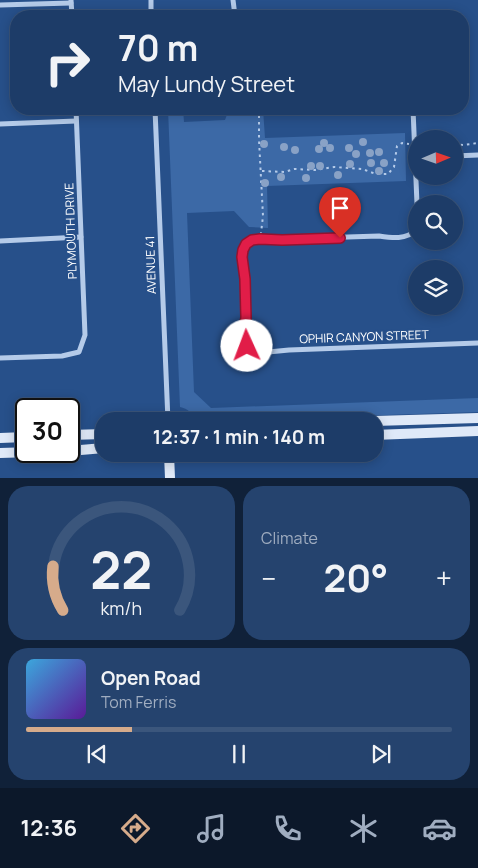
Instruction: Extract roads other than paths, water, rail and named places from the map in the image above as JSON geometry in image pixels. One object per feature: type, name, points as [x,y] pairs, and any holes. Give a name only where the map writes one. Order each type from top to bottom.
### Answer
[{"type":"street","points":[[0,5],[71,2]]},
{"type":"street","name":"PLYMOUTH DRIVE","points":[[0,358],[62,356],[79,352],[86,335],[76,115]]},
{"type":"street","name":"AVENUE 41","points":[[155,115],[168,412]]},
{"type":"street","points":[[413,115],[414,130]]},
{"type":"street","points":[[0,124],[76,121]]},
{"type":"street","points":[[463,156],[478,156]]},
{"type":"street","name":"OPHIR CANYON STREET","points":[[408,236],[252,240],[243,250],[242,257],[245,279],[246,317],[244,338],[247,346],[258,353],[289,350],[478,343]]},
{"type":"street","points":[[0,241],[81,238]]},
{"type":"street","points":[[383,421],[478,418]]},
{"type":"street","points":[[383,435],[478,431]]},
{"type":"street","points":[[80,435],[95,434]]},
{"type":"street","points":[[0,438],[15,437]]},
{"type":"street","points":[[80,450],[95,449]]},
{"type":"street","points":[[0,453],[15,453]]},
{"type":"street","points":[[169,462],[170,478]]}]
